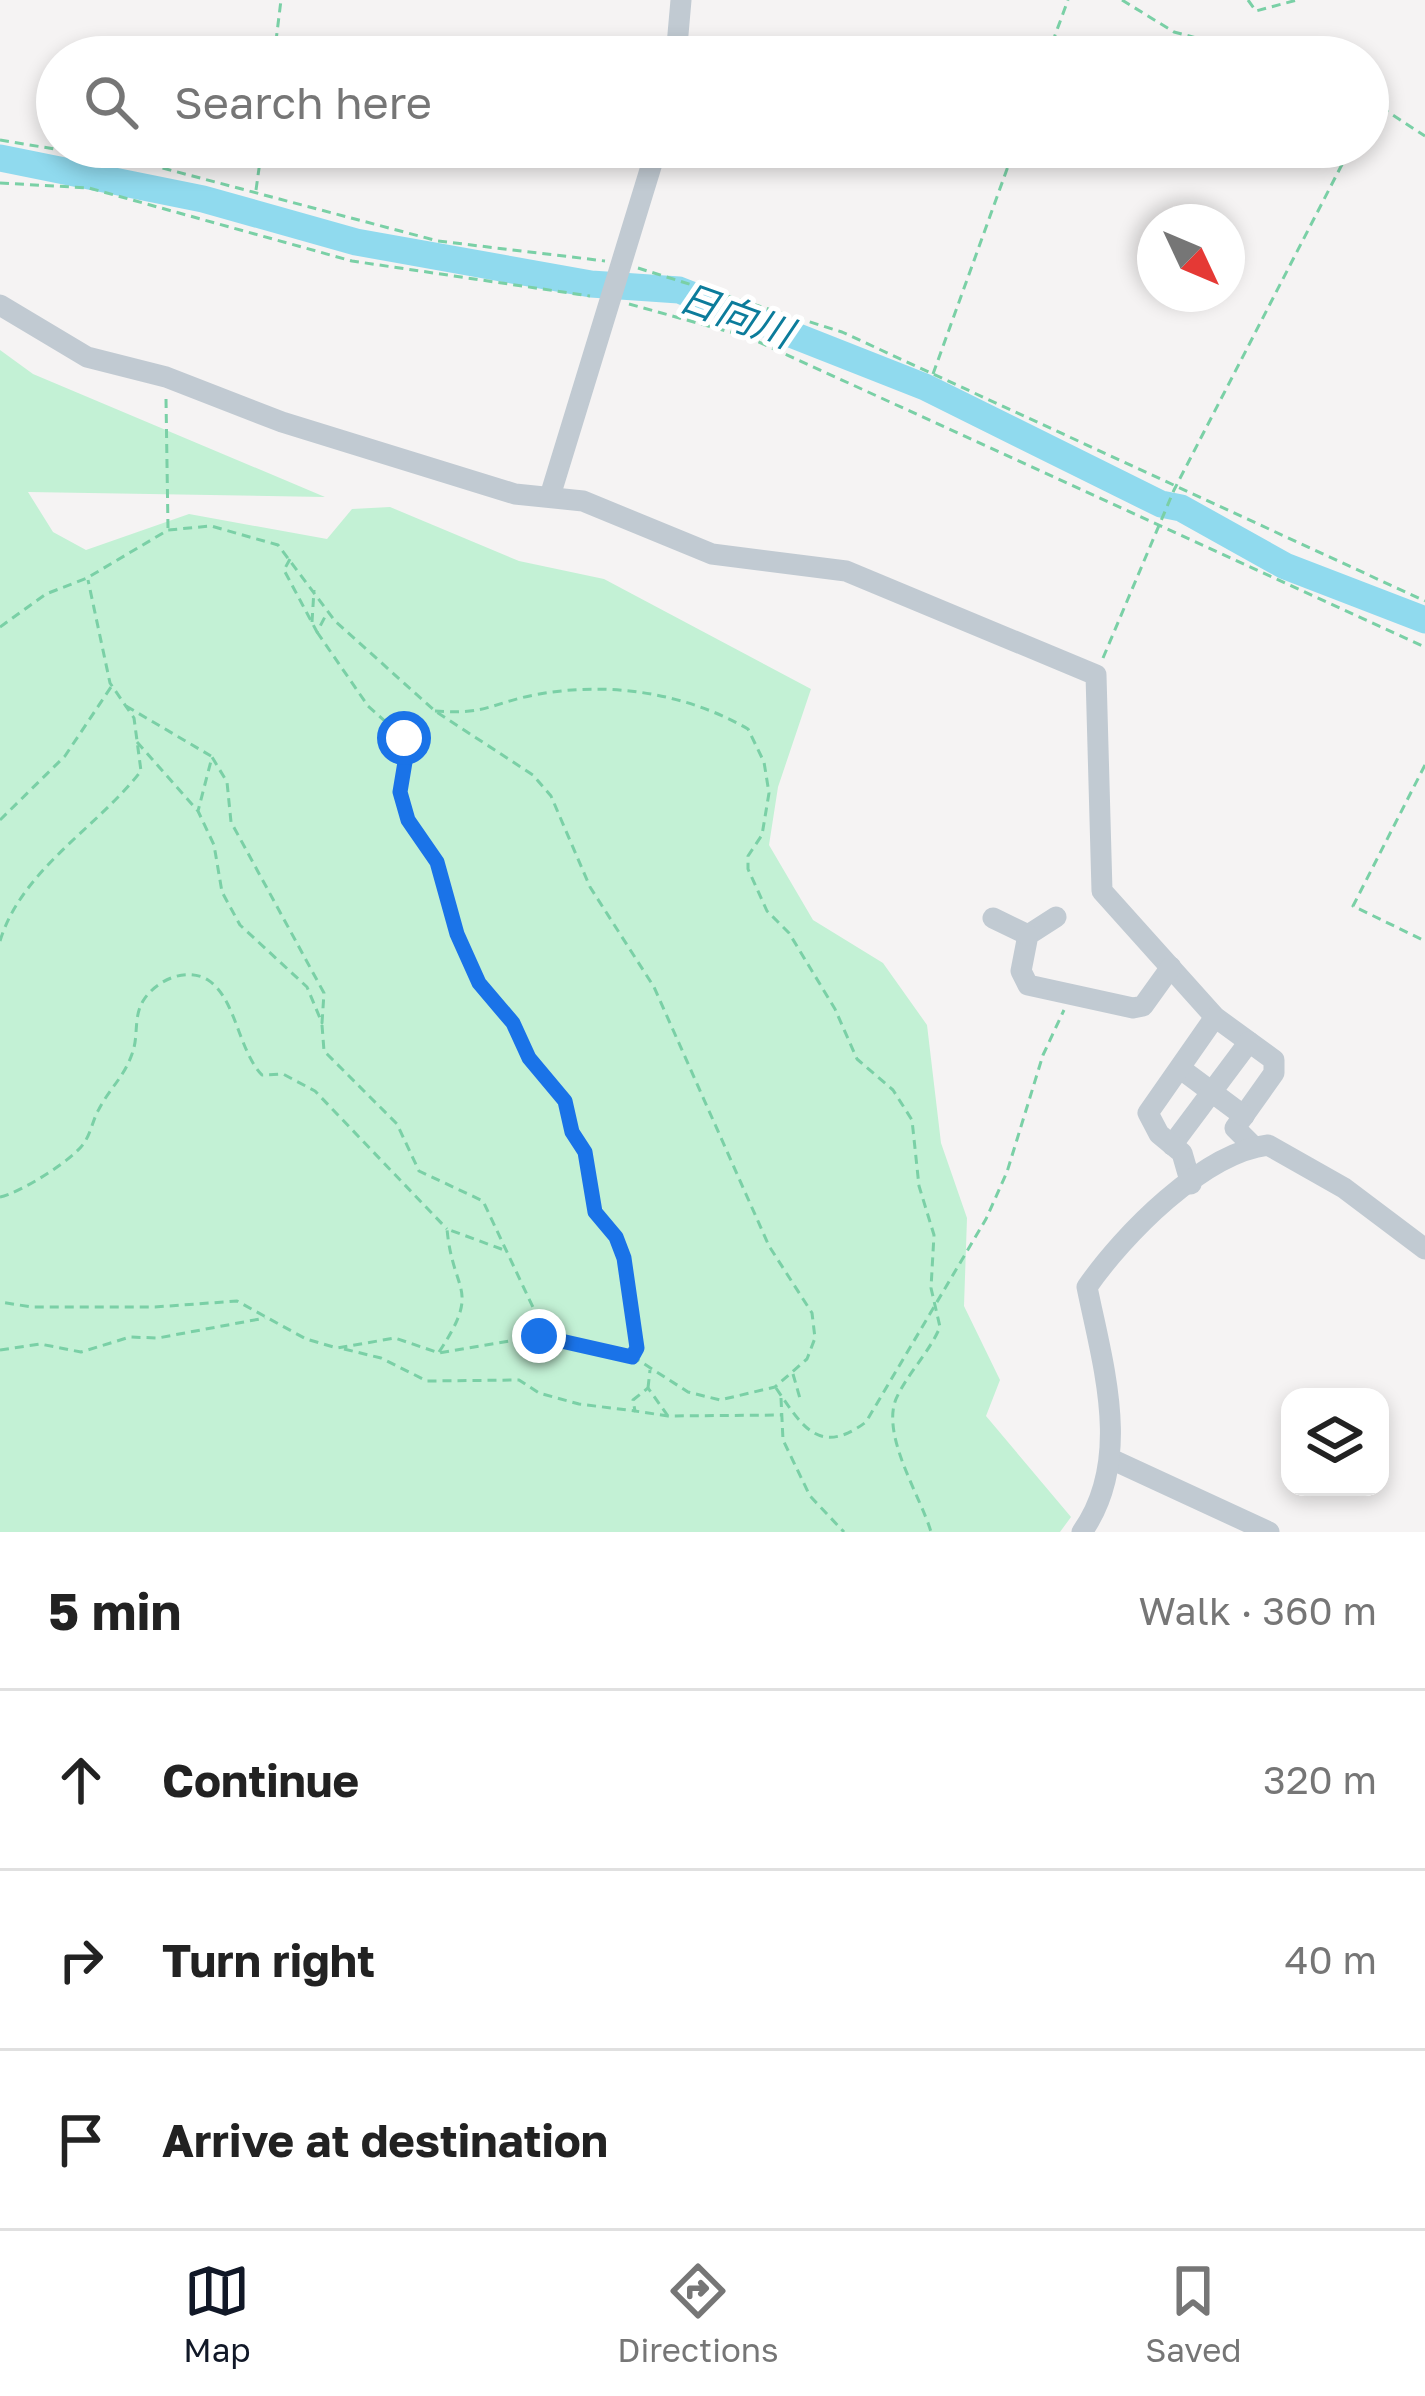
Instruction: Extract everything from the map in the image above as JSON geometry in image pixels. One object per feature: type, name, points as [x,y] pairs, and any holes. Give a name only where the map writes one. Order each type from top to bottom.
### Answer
[{"type":"street","points":[[678,36],[681,0]]},
{"type":"street","points":[[550,496],[650,168]]},
{"type":"street","points":[[0,305],[87,357],[166,377],[361,448],[515,494],[604,508],[712,554],[846,571],[1096,674],[1102,891],[1114,910],[1215,1017],[1274,1060],[1274,1073],[1191,1184]]},
{"type":"street","points":[[993,918],[1028,935],[1044,930],[1056,917]]},
{"type":"street","points":[[1028,935],[1022,980],[1070,998],[1143,1006],[1172,968]]},
{"type":"street","points":[[1191,1184],[1182,1153],[1148,1114],[1215,1017]]},
{"type":"street","points":[[1172,1145],[1249,1042]]},
{"type":"street","points":[[1181,1070],[1239,1122],[1254,1147]]},
{"type":"street","points":[[1082,1532],[1093,1516],[1111,1459],[1108,1393],[1088,1287],[1153,1208],[1254,1147],[1268,1145],[1344,1188],[1425,1249]]},
{"type":"street","points":[[1111,1459],[1269,1532]]},
{"type":"path","points":[[277,36],[281,0]]},
{"type":"path","points":[[1055,36],[1068,0]]},
{"type":"path","points":[[1122,0],[1174,32],[1189,36]]},
{"type":"path","points":[[1248,0],[1256,11],[1297,0]]},
{"type":"path","points":[[1389,112],[1425,136]]},
{"type":"path","points":[[0,140],[36,146]]},
{"type":"path","points":[[164,168],[438,241],[618,263],[685,279],[842,332],[1178,483],[1425,601]]},
{"type":"path","points":[[256,191],[259,168]]},
{"type":"path","points":[[932,376],[1007,168]]},
{"type":"path","points":[[1096,674],[1174,490],[1341,168]]},
{"type":"path","points":[[0,183],[89,188],[352,261],[608,298],[748,337],[1156,528],[1425,646]]},
{"type":"path","points":[[166,377],[168,530]]},
{"type":"path","points":[[0,627],[46,594],[88,578],[168,530],[212,526],[278,545],[328,610],[435,711],[533,775],[551,796],[590,887],[654,988],[769,1246],[812,1313],[815,1338],[807,1359],[775,1387],[720,1400],[688,1392],[632,1357],[539,1336],[439,1353],[395,1338],[338,1348]]},
{"type":"path","points":[[290,558],[284,569],[312,626],[368,706],[404,738],[404,806],[437,862],[479,983],[513,1023],[529,1058],[565,1101],[572,1132],[585,1152],[595,1212],[616,1237],[624,1258],[637,1348],[632,1357]]},
{"type":"path","points":[[0,941],[25,895],[86,822],[124,793],[141,771],[134,718],[112,686],[88,578]]},
{"type":"path","points":[[312,626],[314,588]]},
{"type":"path","points":[[317,632],[328,610]]},
{"type":"path","points":[[0,820],[65,756],[112,686]]},
{"type":"path","points":[[435,711],[478,714],[530,696],[646,690],[748,729],[764,762],[769,793],[762,836],[748,856],[748,869],[767,911],[789,933],[835,1009],[857,1059],[893,1090],[912,1120],[919,1186],[934,1235],[932,1305],[940,1327],[896,1401],[894,1417],[903,1471],[922,1502],[932,1532]]},
{"type":"path","points":[[125,705],[212,757],[227,782],[231,822],[324,993],[324,1051],[397,1124],[419,1171],[483,1201],[538,1318],[539,1336]]},
{"type":"path","points":[[137,742],[198,812],[214,845],[222,892],[240,925],[307,987],[322,1023]]},
{"type":"path","points":[[198,812],[212,757]]},
{"type":"path","points":[[1425,765],[1353,906],[1425,941]]},
{"type":"path","points":[[0,1197],[33,1185],[84,1144],[100,1106],[123,1081],[135,1046],[136,1013],[146,995],[169,978],[198,976],[219,990],[262,1075],[283,1074],[315,1091],[447,1229],[506,1250]]},
{"type":"path","points":[[775,1387],[805,1430],[823,1438],[847,1436],[866,1422],[932,1305],[971,1250],[993,1203],[1042,1054],[1070,998]]},
{"type":"path","points":[[439,1353],[464,1310],[465,1293],[447,1229]]},
{"type":"path","points":[[0,1302],[134,1307],[237,1301],[306,1339],[382,1358],[427,1381],[518,1380],[580,1405],[668,1416],[782,1415]]},
{"type":"path","points":[[0,1350],[40,1344],[81,1352],[130,1336],[158,1338],[267,1318]]},
{"type":"path","points":[[650,1368],[648,1388],[668,1416]]},
{"type":"path","points":[[792,1372],[801,1402]]},
{"type":"path","points":[[635,1411],[632,1400],[648,1388]]},
{"type":"path","points":[[781,1396],[783,1440],[810,1496],[844,1532]]},
{"type":"green space","points":[[0,350],[33,374],[325,497],[28,492],[53,532],[86,550],[189,514],[327,539],[352,509],[390,507],[519,561],[604,579],[811,689],[778,787],[769,845],[813,920],[883,963],[927,1025],[941,1143],[967,1218],[964,1306],[1000,1380],[986,1416],[1071,1517],[1060,1532],[0,1532]]},
{"type":"waterway","name":"日向川","points":[[0,158],[36,165]]},
{"type":"waterway","name":"日向川","points":[[50,168],[203,199],[356,242],[591,284],[679,290],[925,387],[1161,504],[1181,508],[1285,566],[1425,620]]},
{"type":"route","points":[[404,738],[407,750],[400,792],[408,820],[437,862],[457,934],[479,983],[513,1023],[529,1058],[565,1101],[572,1132],[585,1152],[595,1212],[616,1237],[624,1258],[628,1313],[637,1348],[632,1357],[539,1336]]}]
